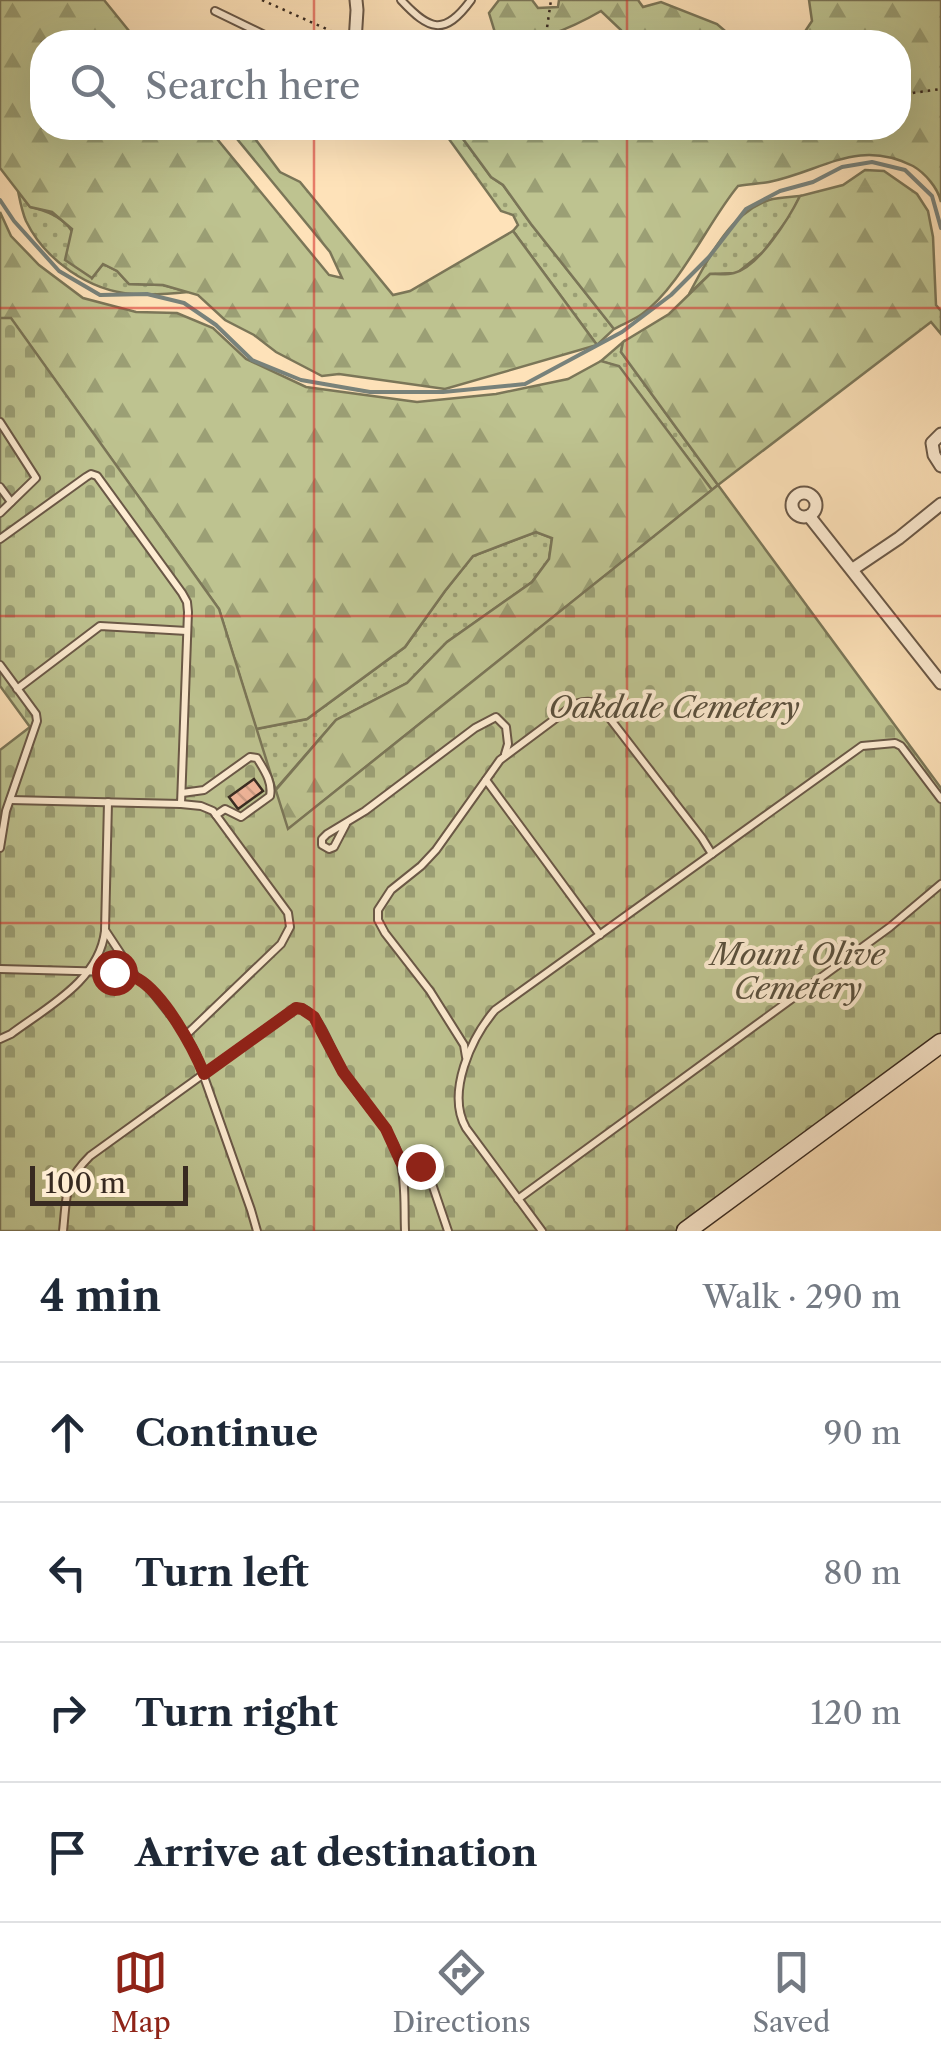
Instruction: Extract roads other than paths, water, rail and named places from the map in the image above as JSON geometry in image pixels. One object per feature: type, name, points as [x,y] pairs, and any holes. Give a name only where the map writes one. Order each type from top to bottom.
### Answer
[{"type":"street","points":[[356,0],[356,30]]},
{"type":"street","points":[[941,434],[932,444],[941,466]]},
{"type":"street","points":[[853,570],[941,504]]},
{"type":"street","points":[[809,516],[941,682]]},
{"type":"street","points":[[927,663],[941,652]]},
{"type":"street","points":[[686,1231],[941,1044]]},
{"type":"lane","points":[[401,0],[420,21],[443,26],[452,22],[471,0]]},
{"type":"lane","points":[[215,11],[255,30]]},
{"type":"lane","points":[[0,422],[36,478],[0,513]]},
{"type":"lane","points":[[0,539],[91,474],[97,476],[182,593],[187,602],[187,631],[180,804]]},
{"type":"lane","points":[[0,487],[12,502]]},
{"type":"lane","points":[[17,688],[100,626],[187,631]]},
{"type":"lane","points":[[0,666],[36,714],[37,721],[10,800],[0,848]]},
{"type":"lane","points":[[466,1058],[464,1045],[430,991],[384,932],[378,910],[392,890],[436,850],[504,756],[575,704],[595,702],[712,854]]},
{"type":"lane","points":[[346,824],[492,718],[496,717],[506,727],[508,744],[504,756]]},
{"type":"lane","points":[[542,1231],[459,1114],[466,1058],[482,1025],[495,1010],[862,746],[901,746],[941,799]]},
{"type":"lane","points":[[182,793],[204,790],[250,757],[257,758],[267,774],[270,796],[241,817],[225,809],[216,815]]},
{"type":"lane","points":[[486,780],[600,934]]},
{"type":"lane","points":[[10,800],[180,804],[208,808],[216,815],[288,913],[290,927],[282,944],[185,1036]]},
{"type":"lane","points":[[0,1039],[82,981],[100,952],[105,930],[108,802]]},
{"type":"lane","points":[[518,1199],[890,927],[941,884]]},
{"type":"lane","points":[[105,930],[137,978],[165,1007],[185,1036],[204,1074],[257,1231]]},
{"type":"lane","points":[[0,969],[114,972],[137,978]]},
{"type":"lane","points":[[63,1231],[67,1188],[90,1156],[296,1008],[314,1017],[343,1072],[386,1129],[401,1162],[405,1231]]},
{"type":"lane","points":[[401,1162],[420,1166],[430,1176],[448,1231]]},
{"type":"waterway","points":[[0,200],[59,271],[100,295],[147,294],[184,303],[216,325],[252,360],[301,380],[370,392],[443,392],[525,384],[622,332],[671,295],[709,257],[746,209],[842,167],[872,162],[905,170],[932,196],[941,228]]},
{"type":"park label","name":"Oakdale Cemetery","points":[[674,708]]},
{"type":"park label","name":"Mount Olive Cemetery","points":[[798,972]]}]
